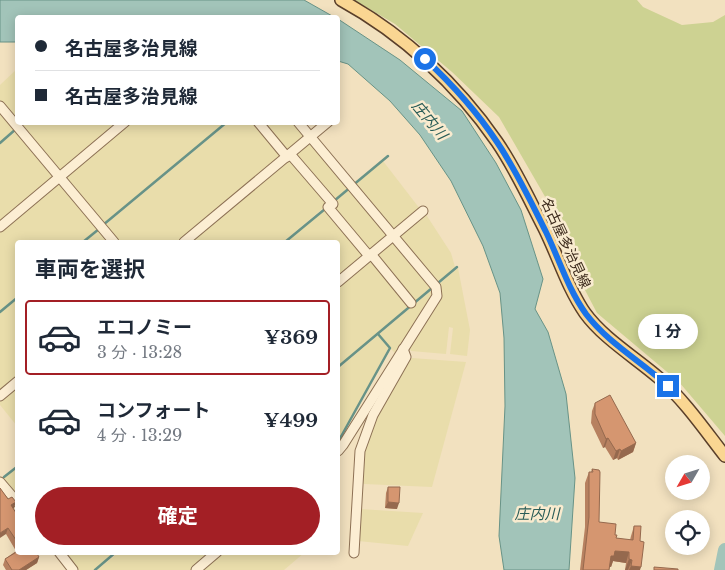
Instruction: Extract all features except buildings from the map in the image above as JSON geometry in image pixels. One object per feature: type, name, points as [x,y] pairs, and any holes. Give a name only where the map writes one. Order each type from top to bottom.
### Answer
[{"type":"main road","name":"名古屋多治見線","points":[[342,0],[389,30],[451,83],[501,149],[547,234],[575,297],[587,315],[615,343],[658,377],[678,396],[725,456]]},
{"type":"street","points":[[0,106],[15,124]]},
{"type":"street","points":[[16,125],[112,240]]},
{"type":"street","points":[[0,227],[121,125]]},
{"type":"street","points":[[261,125],[333,204],[328,207],[411,303]]},
{"type":"street","points":[[300,125],[436,287],[437,296],[340,448]]},
{"type":"street","points":[[186,240],[324,125]]},
{"type":"street","points":[[340,280],[423,211]]},
{"type":"street","points":[[354,553],[360,451],[373,415],[406,358],[403,348]]},
{"type":"street","points":[[0,396],[15,384]]},
{"type":"street","points":[[0,482],[15,500]]},
{"type":"street","points":[[61,555],[73,570]]},
{"type":"street","points":[[196,570],[214,555]]},
{"type":"shaded area","points":[[15,71],[15,119],[0,100],[0,85]]},
{"type":"shaded area","points":[[0,111],[15,129],[0,142]]},
{"type":"shaded area","points":[[118,125],[61,172],[58,171],[21,126]]},
{"type":"shaded area","points":[[128,125],[224,125],[103,225],[65,181],[66,176]]},
{"type":"shaded area","points":[[226,125],[257,125],[283,155],[180,240],[115,240],[104,226]]},
{"type":"shaded area","points":[[263,125],[295,125],[303,135],[303,139],[286,153]]},
{"type":"shaded area","points":[[17,131],[54,175],[53,179],[0,223],[0,144]]},
{"type":"shaded area","points":[[308,145],[312,145],[348,188],[333,201],[294,156]]},
{"type":"shaded area","points":[[291,159],[328,204],[285,240],[191,240]]},
{"type":"shaded area","points":[[383,161],[420,209],[394,231],[355,185]]},
{"type":"shaded area","points":[[56,184],[61,184],[99,228],[84,240],[15,240],[15,298],[0,311],[0,231]]},
{"type":"shaded area","points":[[349,189],[386,233],[385,237],[368,252],[332,208],[334,203]]},
{"type":"shaded area","points":[[327,208],[365,254],[340,276],[340,240],[288,240]]},
{"type":"shaded area","points":[[425,213],[451,253],[455,267],[436,283],[398,238],[399,235]]},
{"type":"shaded area","points":[[100,230],[108,240],[87,240]]},
{"type":"shaded area","points":[[391,243],[395,244],[431,288],[414,302],[376,256]]},
{"type":"shaded area","points":[[372,260],[410,305],[340,364],[340,286]]},
{"type":"shaded area","points":[[458,268],[470,330],[467,356],[450,354],[453,328],[449,327],[446,354],[411,351],[409,347],[438,285]]},
{"type":"shaded area","points":[[433,289],[433,296],[396,354],[389,347],[340,437],[340,367]]},
{"type":"shaded area","points":[[15,300],[15,378],[0,391],[0,313]]},
{"type":"shaded area","points":[[412,358],[466,362],[432,487],[364,484],[361,482],[364,452],[376,419],[408,361]]},
{"type":"shaded area","points":[[15,388],[15,424],[0,405],[0,401]]},
{"type":"shaded area","points":[[15,469],[15,494],[3,479]]},
{"type":"shaded area","points":[[360,509],[423,513],[408,546],[358,541]]},
{"type":"shaded area","points":[[67,555],[113,555],[94,570],[79,570]]},
{"type":"shaded area","points":[[116,555],[209,555],[191,570],[97,570]]},
{"type":"shaded area","points":[[221,555],[302,555],[284,570],[202,570]]},
{"type":"green space","points":[[354,0],[637,0],[643,7],[682,25],[713,22],[725,15],[725,436],[679,382],[597,313],[574,269],[551,207],[499,117],[452,72],[395,24]]},
{"type":"water","points":[[0,0],[304,0],[330,15],[15,15],[15,42],[0,42]]},
{"type":"water","name":"庄内川","points":[[340,20],[400,60],[462,111],[496,163],[521,210],[543,279],[535,309],[548,332],[566,394],[575,478],[569,570],[504,570],[499,536],[505,406],[504,338],[500,293],[483,246],[451,181],[420,135],[390,101],[348,64],[340,62]]},
{"type":"waterway","points":[[103,225],[223,125]]},
{"type":"waterway","points":[[0,143],[16,129]]},
{"type":"waterway","points":[[334,201],[388,156]]},
{"type":"waterway","points":[[287,240],[325,209]]},
{"type":"waterway","points":[[85,240],[99,229]]},
{"type":"waterway","points":[[340,365],[457,267]]},
{"type":"waterway","points":[[0,312],[15,300]]},
{"type":"waterway","points":[[340,438],[390,348],[378,334]]},
{"type":"waterway","points":[[4,477],[15,468]]},
{"type":"waterway","points":[[721,570],[725,550]]},
{"type":"waterway","points":[[95,570],[112,555]]},
{"type":"route","points":[[425,59],[451,83],[497,142],[514,170],[547,234],[575,297],[587,315],[615,343],[668,386]]}]
